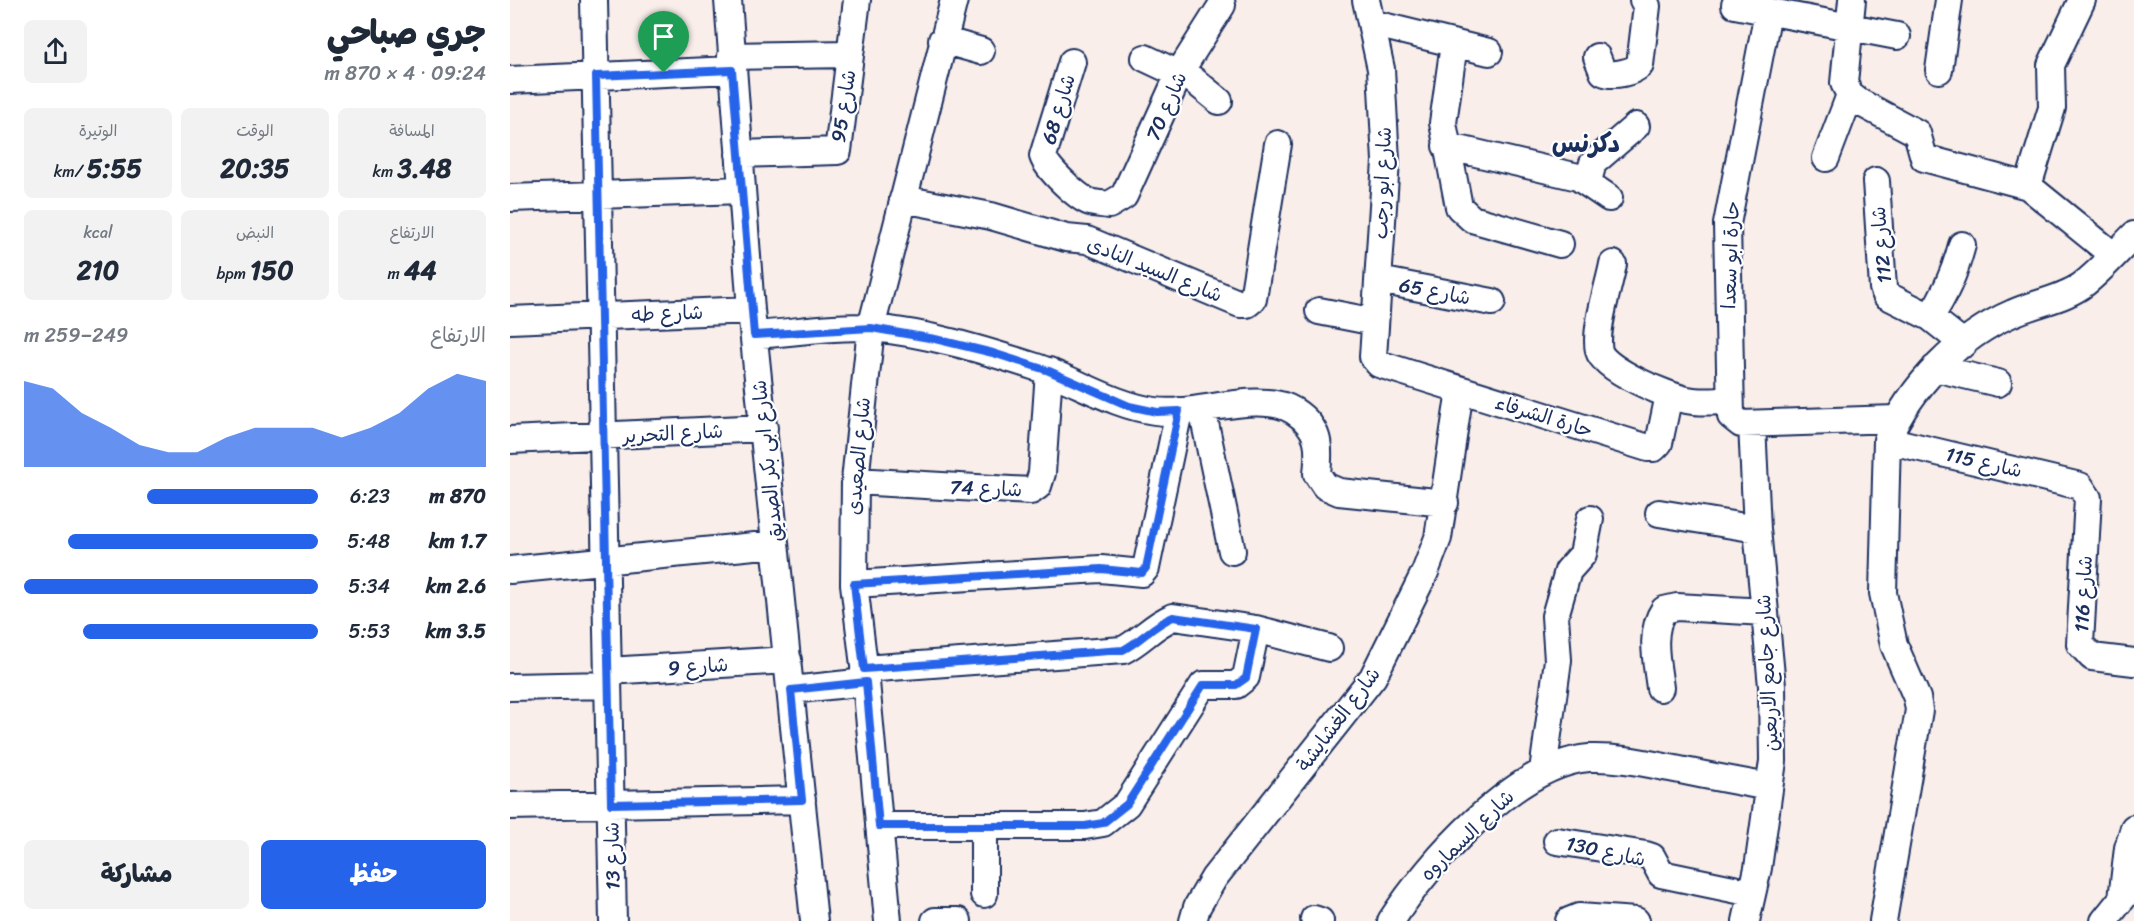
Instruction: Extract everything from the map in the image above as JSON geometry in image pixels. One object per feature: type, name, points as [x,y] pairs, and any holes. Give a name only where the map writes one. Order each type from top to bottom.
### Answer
[{"type":"street","name":"شارع 13","points":[[594,0],[613,921]]},
{"type":"street","name":"شارع ابى بكر الصديق","points":[[728,0],[738,154],[753,322],[814,921]]},
{"type":"street","name":"شارع 95","points":[[738,154],[838,151],[857,0]]},
{"type":"street","name":"شارع الصعيدى","points":[[888,921],[865,675],[854,584],[855,481],[871,328],[942,40],[954,0]]},
{"type":"street","points":[[1597,57],[1602,70],[1608,74],[1637,69],[1643,60],[1647,6],[1643,0]]},
{"type":"street","points":[[1852,0],[1844,83],[1850,95],[1917,133],[1924,158],[2028,186],[2114,255]]},
{"type":"street","points":[[1939,70],[1949,0]]},
{"type":"street","points":[[2028,186],[2052,108],[2051,65],[2082,0]]},
{"type":"street","name":"شارع 70","points":[[1099,203],[1124,195],[1180,72],[1222,5]]},
{"type":"street","points":[[1735,5],[1782,9],[1848,27],[1897,36]]},
{"type":"street","name":"حارة ابو سعدا","points":[[1746,424],[1731,416],[1729,401],[1727,224],[1782,9]]},
{"type":"street","points":[[1368,12],[1454,44],[1489,52]]},
{"type":"street","name":"شارع ابو رجب","points":[[1368,12],[1381,69],[1386,161],[1372,357],[1379,364]]},
{"type":"street","points":[[942,40],[981,51]]},
{"type":"street","points":[[1454,44],[1443,123],[1459,207],[1465,215],[1560,244]]},
{"type":"street","points":[[510,80],[596,76],[850,54]]},
{"type":"street","points":[[1145,58],[1180,72],[1219,101]]},
{"type":"street","name":"شارع 68","points":[[1072,62],[1043,156],[1046,165],[1053,173],[1099,203]]},
{"type":"street","points":[[1826,158],[1850,95]]},
{"type":"street","points":[[1588,181],[1593,163],[1636,126]]},
{"type":"street","name":"شارع السيد النادى","points":[[903,199],[991,216],[1066,238],[1087,240],[1240,304],[1248,304],[1253,299],[1278,144]]},
{"type":"street","points":[[1446,146],[1588,181],[1609,198]]},
{"type":"street","name":"شارع 112","points":[[1876,182],[1882,288],[1886,295],[1930,317],[1964,344]]},
{"type":"street","points":[[510,198],[742,190]]},
{"type":"street","points":[[1076,238],[1099,203]]},
{"type":"street","points":[[1883,921],[1919,710],[1917,698],[1894,645],[1883,593],[1892,430],[1935,368],[1964,344],[1990,324],[2013,313],[2062,296],[2082,285],[2134,236]]},
{"type":"street","points":[[1930,317],[1945,295],[1956,271],[1962,245]]},
{"type":"street","points":[[1613,264],[1598,339],[1599,353],[1629,376],[1669,395],[1687,400],[1729,401]]},
{"type":"street","name":"شارع 65","points":[[1379,280],[1492,302]]},
{"type":"street","points":[[1319,310],[1375,322]]},
{"type":"street","name":"شارع طه","points":[[510,320],[600,316],[871,328],[935,339],[993,353],[1049,371],[1129,406],[1157,412],[1272,403],[1293,411],[1310,425],[1320,444],[1317,474],[1325,486],[1339,492],[1445,503]]},
{"type":"street","name":"حارة الشرفاء","points":[[1379,364],[1651,449],[1659,444],[1669,395]]},
{"type":"street","points":[[1935,368],[1998,383]]},
{"type":"street","name":"شارع 74","points":[[855,481],[1031,491],[1038,486],[1042,473],[1049,371]]},
{"type":"street","name":"شارع الغشايشة","points":[[1193,921],[1197,907],[1215,878],[1373,677],[1425,572],[1438,538],[1460,390]]},
{"type":"street","points":[[1190,410],[1232,551]]},
{"type":"street","points":[[854,584],[1101,569],[1142,573],[1146,568],[1190,410]]},
{"type":"street","name":"شارع 115","points":[[1746,424],[1892,430],[2073,482],[2080,486]]},
{"type":"street","name":"شارع جامع الاربعين","points":[[1746,424],[1772,686],[1773,761],[1746,921]]},
{"type":"street","name":"شارع التحرير","points":[[510,440],[764,428]]},
{"type":"street","name":"شارع 116","points":[[2080,486],[2088,498],[2080,644],[2092,657],[2134,662]]},
{"type":"street","points":[[1659,513],[1757,529]]},
{"type":"street","points":[[1543,771],[1558,660],[1555,616],[1568,571],[1583,554],[1590,519]]},
{"type":"street","points":[[510,570],[775,544]]},
{"type":"street","points":[[1660,688],[1655,634],[1657,620],[1664,610],[1677,607],[1765,612]]},
{"type":"street","points":[[791,690],[865,675],[1123,650],[1138,643],[1163,621],[1173,617],[1256,629],[1329,648]]},
{"type":"street","points":[[879,826],[1085,826],[1103,823],[1127,804],[1203,685],[1236,685],[1246,678],[1256,629]]},
{"type":"street","name":"شارع 9","points":[[510,687],[788,660]]},
{"type":"street","name":"شارع السماروه","points":[[1391,921],[1426,872],[1500,799],[1526,779],[1543,771],[1588,758],[1622,759],[1768,787]]},
{"type":"street","points":[[510,806],[802,800]]},
{"type":"street","points":[[984,826],[984,894]]},
{"type":"street","points":[[2104,921],[2128,891],[2128,848],[2134,828]]},
{"type":"street","name":"شارع 130","points":[[1557,841],[1646,855],[1652,857],[1661,874],[1752,893]]},
{"type":"street","points":[[1569,921],[1579,917],[1636,921]]},
{"type":"street","points":[[935,921],[958,921]]},
{"type":"district","name":"دكرنس","points":[[1586,143]]},
{"type":"route","points":[[732,70],[754,335],[871,328],[935,339],[993,353],[1049,371],[1129,406],[1157,412],[1179,411],[1146,568],[1142,573],[1101,569],[854,584],[864,669],[1123,650],[1138,643],[1149,631],[1173,617],[1256,629],[1246,678],[1242,683],[1236,685],[1211,683],[1203,685],[1127,804],[1103,823],[1085,826],[879,826],[866,682],[791,690],[802,800],[611,804],[596,76],[664,73],[732,70]]}]
